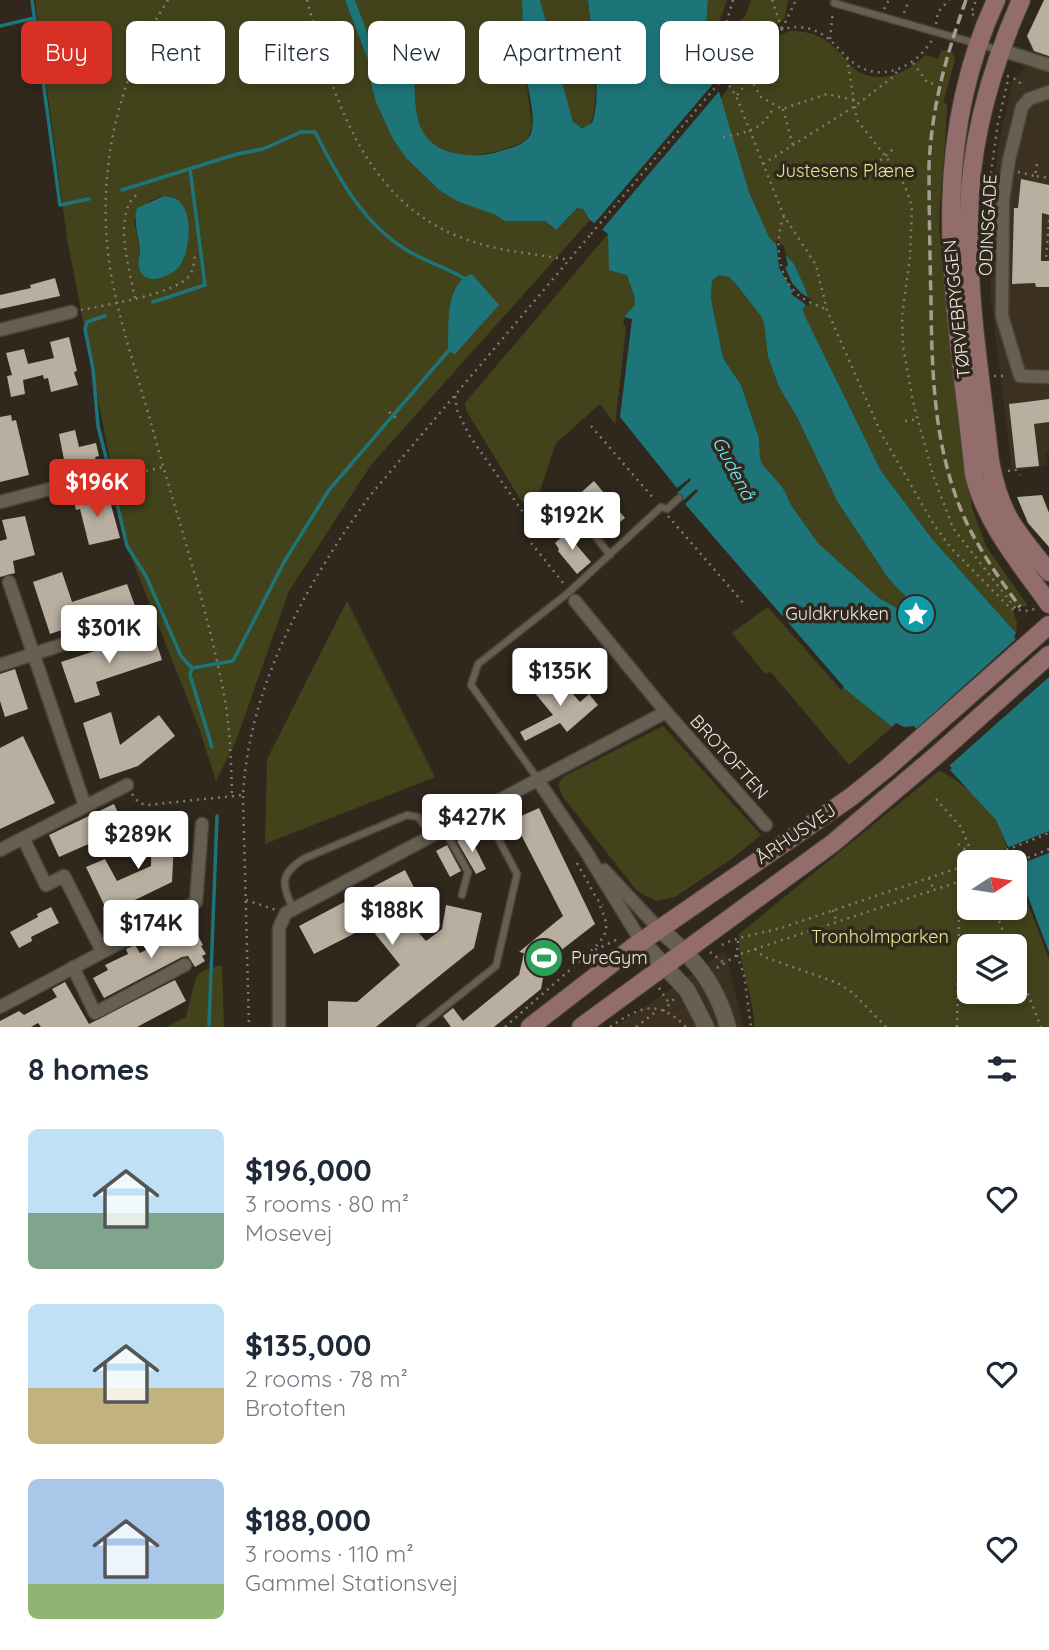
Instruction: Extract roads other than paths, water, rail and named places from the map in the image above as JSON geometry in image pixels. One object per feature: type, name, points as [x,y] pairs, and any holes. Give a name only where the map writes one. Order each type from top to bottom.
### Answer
[{"type":"main road","name":"TØRVEBRYGGEN","points":[[996,0],[978,43],[958,122],[949,214],[953,284],[974,474],[989,514],[1049,604]]},
{"type":"main road","name":"TØRVEBRYGGEN","points":[[1021,0],[1001,50],[981,116],[969,214],[972,296],[990,461],[996,490],[1002,508],[1015,531],[1049,572]]},
{"type":"main road","name":"ÅRHUSVEJ","points":[[530,1027],[633,939],[659,929],[851,797],[1049,625]]},
{"type":"main road","name":"ÅRHUSVEJ","points":[[581,1027],[833,843],[1044,659]]},
{"type":"street","points":[[1001,50],[1049,65]]},
{"type":"street","name":"ODINSGADE","points":[[1049,92],[1029,99],[1022,107],[1008,170],[1003,200],[1002,316],[1020,376],[1049,377]]},
{"type":"street","points":[[0,330],[71,312]]},
{"type":"street","points":[[0,502],[100,477]]},
{"type":"street","points":[[9,582],[85,806]]},
{"type":"street","name":"BROTOFTEN","points":[[572,597],[666,712],[766,825]]},
{"type":"street","points":[[0,665],[120,626]]},
{"type":"street","name":"BROTOFTEN","points":[[290,911],[666,712]]},
{"type":"street","points":[[537,779],[584,850],[633,939],[666,966],[687,990],[706,1027]]},
{"type":"street","points":[[0,850],[127,785]]},
{"type":"street","points":[[0,1007],[196,902],[202,824]]},
{"type":"street","points":[[23,838],[46,885],[64,877],[102,951]]},
{"type":"street","points":[[584,850],[659,929],[686,951],[706,975],[724,1011],[728,1027]]},
{"type":"street","points":[[279,1027],[279,928],[290,911]]},
{"type":"street","points":[[72,967],[96,1013],[185,965]]},
{"type":"lane","points":[[834,3],[1001,50]]},
{"type":"lane","points":[[537,779],[471,685],[478,664],[572,597],[610,555],[661,507],[667,509],[679,498]]},
{"type":"lane","points":[[572,507],[610,555]]},
{"type":"lane","points":[[420,1027],[496,966],[517,874],[482,808]]},
{"type":"lane","points":[[290,911],[284,882],[288,869],[303,859],[407,815],[418,817],[432,836]]},
{"type":"lane","points":[[444,829],[468,873],[462,895]]},
{"type":"water","points":[[345,0],[355,0],[368,35],[368,60]]},
{"type":"water","points":[[522,0],[540,0],[546,21],[523,21]]},
{"type":"water","name":"Gudenå","points":[[588,0],[708,0],[706,21],[660,21],[660,84],[717,84],[749,192],[769,237],[794,264],[808,300],[803,309],[804,314],[881,471],[933,540],[1016,633],[1014,637],[1049,677],[1049,952],[1027,894],[1027,850],[1009,850],[996,820],[914,726],[904,727],[896,723],[892,727],[844,688],[841,690],[680,507],[683,501],[621,424],[615,424],[626,327],[623,326],[624,317],[635,305],[627,275],[609,270],[608,234],[590,220],[583,209],[577,208],[556,230],[545,221],[504,221],[496,215],[457,201],[439,190],[406,158],[393,139],[371,84],[414,84],[418,118],[424,134],[437,146],[458,154],[490,154],[513,147],[529,137],[533,126],[528,84],[563,84],[573,122],[582,128],[592,123],[596,84],[646,84],[646,21],[590,21]],"holes":[[[719,275],[729,277],[761,316],[768,357],[779,387],[798,419],[837,501],[888,578],[926,618],[926,622],[923,623],[879,598],[818,543],[791,505],[783,488],[763,465],[759,438],[741,385],[723,358],[711,299],[712,281]]]},
{"type":"water","points":[[164,196],[176,199],[184,207],[188,224],[188,244],[178,268],[168,275],[150,279],[141,273],[138,265],[140,251],[136,224],[137,208]]},
{"type":"water","points":[[472,274],[499,305],[455,354],[448,351],[452,296],[463,279]]},
{"type":"waterway","points":[[32,0],[60,205],[89,199]]},
{"type":"waterway","points":[[0,26],[34,18]]},
{"type":"waterway","points":[[122,190],[237,154],[263,149],[301,132],[315,132],[353,198],[378,227],[408,251],[467,280]]},
{"type":"waterway","points":[[153,302],[205,285],[190,169]]},
{"type":"waterway","points":[[105,316],[87,322],[85,329],[93,369],[98,426],[110,473]]},
{"type":"waterway","points":[[114,491],[127,546],[146,576],[181,656],[192,668],[233,661],[284,562],[329,490],[450,349]]},
{"type":"waterway","points":[[192,668],[190,675],[212,747]]},
{"type":"waterway","points":[[209,1025],[217,816]]},
{"type":"railway","points":[[966,0],[941,81],[933,122],[929,165],[934,385],[946,465],[964,517],[983,552],[1020,607]]},
{"type":"place","name":"Guldkrukken","points":[[916,614]]},
{"type":"place","name":"PureGym","points":[[544,958]]},
{"type":"park label","name":"Justesens Plæne","points":[[845,171]]},
{"type":"park label","name":"Tronholmparken","points":[[880,937]]}]
